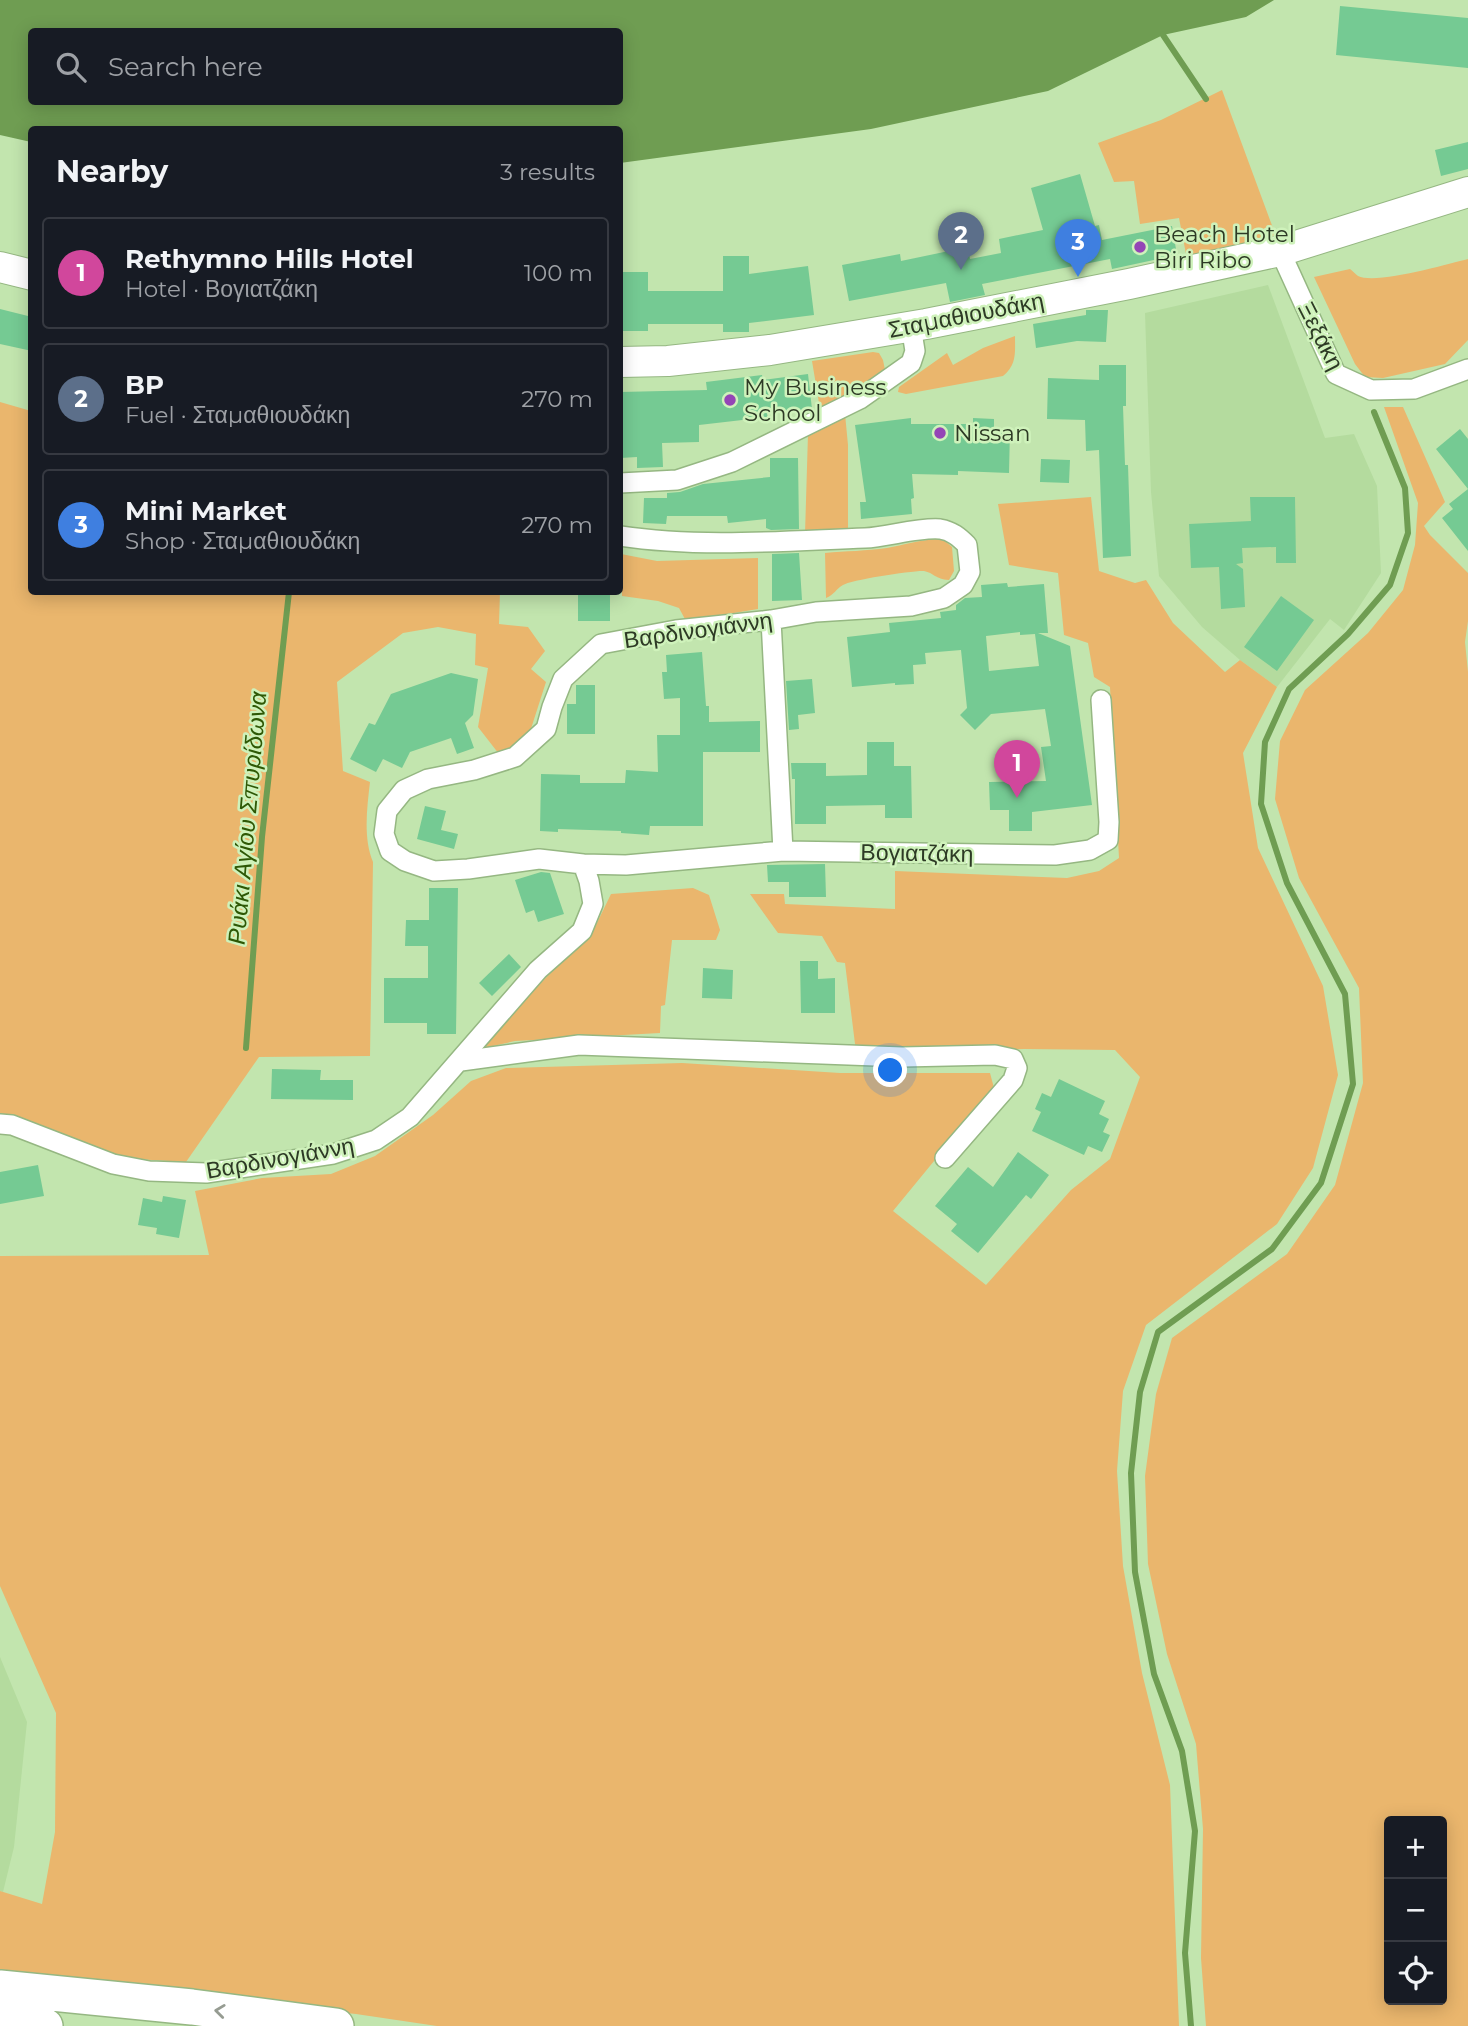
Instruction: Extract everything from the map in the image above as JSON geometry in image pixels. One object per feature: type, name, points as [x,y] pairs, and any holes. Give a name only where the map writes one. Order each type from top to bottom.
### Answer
[{"type":"highway","points":[[0,1988],[192,2007],[336,2026]]},
{"type":"highway","points":[[0,2021],[45,2026]]},
{"type":"main road","name":"Σταμαθιουδάκη","points":[[623,362],[668,361],[770,350],[1129,284],[1280,251],[1468,192]]},
{"type":"main road","points":[[0,267],[28,274]]},
{"type":"street","name":"Ξεξάκη","points":[[1280,251],[1336,374],[1371,390],[1414,389],[1468,369]]},
{"type":"street","points":[[623,483],[677,480],[732,462],[860,399],[911,363],[915,351],[911,326]]},
{"type":"street","name":"Βαρδινογιάννη","points":[[0,1124],[12,1125],[113,1164],[149,1171],[206,1172],[333,1154],[376,1140],[410,1117],[538,970],[582,932],[593,904],[583,864],[539,859],[434,871],[405,861],[390,851],[384,834],[387,811],[404,790],[428,779],[474,770],[515,757],[546,729],[563,679],[601,644],[676,630],[771,620],[816,612],[911,606],[944,598],[963,585],[970,572],[967,544],[955,534],[939,529],[869,538],[792,540],[666,542],[623,536]]},
{"type":"street","points":[[771,620],[783,851]]},
{"type":"street","name":"Βογιατζάκη","points":[[583,864],[626,865],[783,851],[1011,856],[1055,855],[1090,850],[1108,840],[1101,699]]},
{"type":"street","points":[[461,1061],[579,1045],[902,1057],[995,1055],[1013,1059],[1017,1068],[1013,1080],[946,1158]]},
{"type":"shaded area","points":[[0,0],[1274,0],[1246,17],[1163,35],[1048,91],[871,129],[623,163],[623,126],[28,126],[28,141],[0,135]]},
{"type":"shaded area","points":[[1222,90],[1277,239],[1187,259],[1179,218],[1140,224],[1134,181],[1114,182],[1098,143],[1161,120]]},
{"type":"shaded area","points":[[1468,259],[1468,340],[1445,364],[1383,378],[1365,377],[1355,364],[1314,277],[1350,269],[1358,276],[1380,278]]},
{"type":"shaded area","points":[[1268,285],[1325,438],[1354,434],[1377,486],[1381,573],[1344,630],[1330,619],[1277,687],[1202,627],[1159,576],[1151,492],[1145,313]]},
{"type":"shaded area","points":[[1015,336],[1013,363],[1003,376],[906,394],[898,392],[899,387],[947,353],[953,365],[983,348]]},
{"type":"shaded area","points":[[879,353],[885,370],[872,381],[820,409],[812,361]]},
{"type":"shaded area","points":[[0,402],[28,410],[28,595],[500,595],[499,624],[528,627],[545,651],[531,669],[546,682],[528,738],[499,754],[478,727],[488,668],[475,665],[476,634],[438,627],[403,633],[337,682],[343,771],[370,782],[367,823],[373,862],[370,1056],[259,1057],[186,1162],[118,1158],[0,1117]]},
{"type":"shaded area","points":[[1384,407],[1403,407],[1445,502],[1424,526],[1468,573],[1465,642],[1468,672],[1468,2026],[1206,2026],[1201,1958],[1203,1829],[1196,1744],[1167,1654],[1148,1564],[1145,1476],[1156,1394],[1172,1338],[1287,1254],[1335,1185],[1363,1083],[1359,988],[1299,878],[1275,799],[1280,741],[1305,690],[1368,633],[1403,590],[1415,545],[1418,503]]},
{"type":"shaded area","points":[[845,414],[848,445],[848,532],[805,534],[808,434]]},
{"type":"shaded area","points":[[1091,497],[1099,571],[1135,583],[1146,580],[1173,623],[1225,672],[1240,660],[1277,687],[1243,753],[1258,848],[1323,986],[1338,1075],[1313,1168],[1277,1224],[1146,1325],[1123,1391],[1117,1471],[1123,1566],[1142,1673],[1170,1785],[1179,2026],[437,2026],[356,2014],[0,1976],[0,1891],[42,1904],[55,1832],[56,1713],[0,1586],[0,1256],[209,1255],[195,1191],[262,1178],[331,1174],[375,1156],[433,1115],[471,1081],[506,1068],[682,1063],[840,1073],[990,1073],[994,1088],[893,1211],[986,1285],[1071,1190],[1110,1159],[1140,1077],[1115,1050],[856,1052],[845,963],[837,962],[822,936],[778,933],[750,894],[784,894],[785,904],[895,909],[895,871],[1067,878],[1099,871],[1119,858],[1110,687],[1094,677],[1088,643],[1064,635],[1058,573],[1009,565],[998,504]]},
{"type":"shaded area","points":[[937,539],[952,547],[954,571],[949,580],[924,571],[896,574],[848,583],[826,598],[825,553],[879,549]]},
{"type":"shaded area","points":[[623,554],[657,561],[758,558],[758,609],[686,621],[679,608],[658,601],[622,596]]},
{"type":"shaded area","points":[[693,888],[709,895],[720,930],[716,940],[672,940],[665,1005],[661,1006],[660,1033],[515,1041],[484,1048],[516,1008],[594,929],[611,894]]},
{"type":"shaded area","points":[[0,1657],[27,1722],[14,1847],[3,1892],[0,1891]]},
{"type":"building","points":[[1340,6],[1468,18],[1468,68],[1336,55]]},
{"type":"building","points":[[1468,142],[1468,169],[1441,176],[1435,150]]},
{"type":"building","points":[[1080,174],[1095,226],[1099,225],[1102,240],[1172,226],[1177,255],[1112,269],[1110,259],[982,284],[985,295],[950,302],[946,283],[849,301],[842,265],[900,254],[901,261],[968,247],[970,259],[1001,253],[999,239],[1043,230],[1031,188]]},
{"type":"building","points":[[723,256],[749,256],[749,274],[808,266],[814,315],[749,323],[749,332],[723,332],[723,324],[648,324],[648,331],[623,331],[623,272],[648,272],[648,291],[723,291]]},
{"type":"building","points":[[0,309],[28,316],[28,350],[0,344]]},
{"type":"building","points":[[1086,310],[1108,310],[1106,342],[1077,341],[1036,348],[1033,324],[1086,315]]},
{"type":"building","points":[[1099,365],[1126,365],[1126,406],[1123,406],[1131,556],[1103,558],[1099,450],[1086,451],[1085,420],[1047,419],[1048,378],[1099,380]]},
{"type":"building","points":[[808,374],[812,409],[699,425],[699,442],[662,443],[663,467],[637,468],[637,457],[623,458],[623,392],[707,390],[706,382],[762,375],[763,380]]},
{"type":"building","points":[[911,418],[911,424],[973,424],[973,418],[994,419],[994,429],[1010,430],[1009,473],[958,471],[958,475],[912,474],[912,514],[861,519],[860,502],[866,502],[855,425]]},
{"type":"building","points":[[1460,429],[1468,439],[1468,489],[1436,449]]},
{"type":"building","points":[[770,458],[798,458],[799,529],[771,530],[766,528],[766,519],[728,523],[727,516],[667,516],[666,524],[643,523],[644,498],[667,498],[667,493],[680,492],[703,484],[770,477]]},
{"type":"building","points":[[1041,459],[1070,460],[1069,483],[1040,482]]},
{"type":"building","points":[[1468,489],[1468,551],[1442,518],[1453,509],[1449,504]]},
{"type":"building","points":[[1250,497],[1295,497],[1296,563],[1276,563],[1276,547],[1242,548],[1243,563],[1236,564],[1243,569],[1245,607],[1221,609],[1219,567],[1191,568],[1189,524],[1251,521]]},
{"type":"building","points":[[799,553],[802,600],[772,601],[772,554]]},
{"type":"building","points":[[1007,583],[1008,587],[1044,584],[1048,633],[1038,633],[1070,646],[1092,805],[1032,812],[1032,831],[1009,831],[1009,810],[990,810],[989,782],[1046,781],[1041,747],[1051,746],[1045,709],[991,714],[975,730],[960,715],[967,708],[961,650],[925,653],[926,664],[913,665],[914,684],[852,687],[847,637],[890,632],[889,623],[941,618],[940,612],[956,610],[956,605],[965,598],[982,597],[981,585]],"holes":[[[1020,632],[1020,635],[1035,634],[1039,666],[989,671],[986,636]]]},
{"type":"building","points":[[578,595],[610,595],[610,621],[578,621]]},
{"type":"building","points":[[1281,596],[1314,620],[1277,671],[1244,647]]},
{"type":"building","points":[[702,652],[709,722],[760,721],[760,752],[703,752],[703,826],[650,826],[649,835],[621,831],[540,831],[541,774],[580,775],[580,783],[625,783],[626,770],[658,772],[657,735],[680,735],[680,698],[664,699],[662,672],[667,672],[666,655]]},
{"type":"building","points":[[451,673],[478,679],[473,715],[465,723],[474,748],[457,754],[451,738],[410,752],[402,768],[383,759],[376,772],[350,759],[369,723],[375,725],[391,694]]},
{"type":"building","points":[[812,679],[815,713],[798,715],[799,729],[789,730],[786,681]]},
{"type":"building","points":[[576,685],[595,685],[595,734],[567,734],[567,704],[576,704]]},
{"type":"building","points":[[867,742],[894,742],[894,766],[911,766],[912,818],[885,818],[885,805],[826,806],[826,824],[795,824],[795,779],[792,779],[791,763],[826,763],[826,776],[867,775]]},
{"type":"building","points":[[425,806],[446,811],[441,830],[458,834],[454,849],[417,839]]},
{"type":"building","points":[[825,864],[826,897],[789,897],[789,882],[768,882],[767,865]]},
{"type":"building","points":[[541,872],[550,873],[564,914],[538,922],[534,910],[526,913],[515,880]]},
{"type":"building","points":[[429,888],[458,888],[456,1034],[427,1034],[427,1023],[384,1023],[384,978],[428,978],[428,946],[405,946],[406,920],[429,920]]},
{"type":"building","points":[[509,954],[521,967],[492,996],[479,983]]},
{"type":"building","points":[[800,961],[818,961],[818,979],[835,978],[835,1013],[801,1013]]},
{"type":"building","points":[[703,968],[733,970],[732,999],[702,998]]},
{"type":"building","points":[[272,1069],[321,1070],[320,1080],[353,1080],[353,1100],[271,1099]]},
{"type":"building","points":[[1059,1079],[1105,1101],[1099,1114],[1109,1119],[1103,1132],[1110,1135],[1102,1152],[1088,1146],[1084,1155],[1032,1131],[1041,1112],[1035,1109],[1042,1093],[1051,1097]]},
{"type":"building","points":[[1018,1152],[1049,1175],[1031,1199],[1026,1195],[978,1253],[951,1231],[957,1224],[935,1206],[968,1167],[993,1187]]},
{"type":"building","points":[[38,1165],[44,1196],[0,1204],[0,1172]]},
{"type":"building","points":[[163,1196],[186,1200],[179,1238],[156,1234],[157,1228],[138,1225],[143,1198],[162,1202]]},
{"type":"waterway","points":[[1163,35],[1206,99]]},
{"type":"waterway","points":[[1191,2026],[1185,1953],[1195,1831],[1182,1751],[1154,1674],[1135,1572],[1131,1473],[1140,1392],[1158,1332],[1272,1249],[1321,1183],[1353,1084],[1345,994],[1287,883],[1261,804],[1265,742],[1289,689],[1348,634],[1390,585],[1408,533],[1405,488],[1374,412]]},
{"type":"waterway","name":"Ρυάκι Αγίου Σπυρίδωνα","points":[[246,1048],[262,837],[289,595]]},
{"type":"place","name":"Beach Hotel Biri Ribo","points":[[1140,247]]},
{"type":"place","name":"BP","points":[[961,270]]},
{"type":"place","name":"Mini Market","points":[[1078,277]]},
{"type":"place","name":"My Business School","points":[[730,400]]},
{"type":"place","name":"Nissan","points":[[940,433]]},
{"type":"place","name":"Rethymno Hills Hotel","points":[[1017,798]]}]
